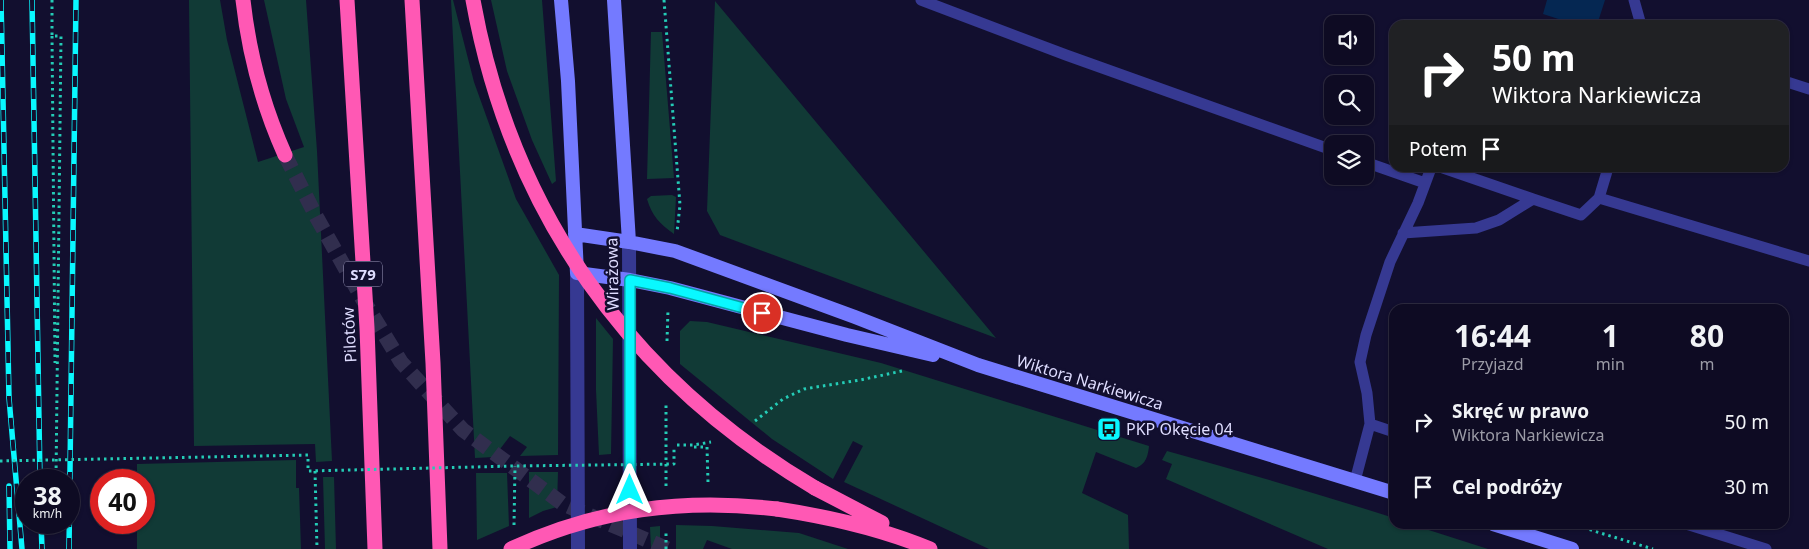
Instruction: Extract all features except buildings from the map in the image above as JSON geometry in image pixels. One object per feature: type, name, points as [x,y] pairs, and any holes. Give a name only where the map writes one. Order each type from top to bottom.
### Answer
[{"type":"highway","points":[[243,0],[248,42],[257,77],[275,133],[285,155]]},
{"type":"highway","name":"Pilotów","points":[[346,0],[367,328],[375,549]]},
{"type":"highway","points":[[412,0],[433,363],[440,549]]},
{"type":"highway","points":[[473,0],[480,38],[491,80],[528,180],[556,232],[589,284],[629,336],[696,403],[760,452],[815,488],[878,521],[913,542]]},
{"type":"highway","points":[[510,549],[557,529],[608,515],[693,504],[738,505],[826,516],[863,525],[930,549]]},
{"type":"main road","points":[[562,0],[568,81],[577,273]]},
{"type":"main road","name":"Wirażowa","points":[[614,0],[629,242]]},
{"type":"main road","name":"Wiktora Narkiewicza","points":[[575,234],[675,251],[855,317],[978,365],[1389,491]]},
{"type":"main road","name":"Wiktora Narkiewicza","points":[[577,273],[630,280],[670,288],[847,336],[978,365]]},
{"type":"main road","points":[[1509,529],[1572,549]]},
{"type":"street","name":"Wirażowa","points":[[629,242],[630,549]]},
{"type":"street","points":[[577,273],[578,549]]},
{"type":"lane","points":[[921,0],[1066,55],[1324,147]]},
{"type":"lane","points":[[1634,0],[1640,20]]},
{"type":"lane","points":[[1789,83],[1809,89]]},
{"type":"lane","points":[[1374,165],[1389,170]]},
{"type":"lane","points":[[1394,172],[1425,183]]},
{"type":"lane","points":[[1355,481],[1370,424],[1367,394],[1360,362],[1366,336],[1390,262],[1429,172]]},
{"type":"lane","points":[[1455,172],[1581,215],[1599,198],[1607,172]]},
{"type":"lane","points":[[1599,198],[1809,261]]},
{"type":"lane","points":[[1404,233],[1476,228],[1499,220],[1533,199]]},
{"type":"lane","points":[[1370,424],[1389,430]]},
{"type":"lane","points":[[1702,529],[1766,549]]},
{"type":"path","points":[[52,0],[52,36],[56,478],[61,36],[52,36]]},
{"type":"path","points":[[664,0],[680,204],[677,238]]},
{"type":"path","points":[[666,348],[667,319]]},
{"type":"path","points":[[749,426],[782,399],[804,389],[860,380],[905,370]]},
{"type":"path","points":[[666,396],[666,491]]},
{"type":"path","points":[[677,445],[693,445],[718,439]]},
{"type":"path","points":[[0,461],[308,455],[308,471],[674,464],[674,446],[707,447],[709,482],[701,482]]},
{"type":"path","points":[[514,528],[515,466]]},
{"type":"path","points":[[315,471],[317,549]]},
{"type":"path","points":[[666,520],[666,549]]},
{"type":"path","points":[[1587,529],[1653,549]]},
{"type":"green space","points":[[189,0],[220,0],[227,40],[258,162],[304,147],[286,99],[264,0],[306,0],[317,151],[332,461],[316,462],[315,444],[194,446]]},
{"type":"green space","points":[[451,0],[453,0],[474,82],[516,199],[559,275],[558,455],[520,456],[527,447],[510,436],[494,457],[475,458]]},
{"type":"green space","points":[[491,0],[542,0],[556,181],[552,184],[532,140],[507,71]]},
{"type":"green space","points":[[715,1],[996,338],[720,235],[707,211]]},
{"type":"green space","points":[[651,32],[662,32],[674,178],[647,179]]},
{"type":"green space","points":[[672,195],[676,197],[674,234],[657,219],[647,199],[651,196]]},
{"type":"green space","points":[[596,318],[613,339],[611,454],[599,455],[596,390]]},
{"type":"green space","points":[[690,321],[707,322],[881,363],[1149,446],[1146,459],[1136,468],[1096,452],[1082,493],[1128,515],[1129,549],[989,549],[844,482],[863,446],[853,441],[833,479],[772,439],[680,364],[680,331]]},
{"type":"green space","points":[[1167,451],[1281,483],[1389,516],[1389,529],[1426,529],[1488,549],[1328,549],[1166,479],[1172,464],[1162,460]]},
{"type":"green space","points":[[296,460],[296,488],[299,488],[301,549],[137,549],[137,534],[155,534],[155,469],[137,469],[137,464]]},
{"type":"green space","points":[[529,472],[558,472],[557,507],[529,518]]},
{"type":"green space","points":[[476,473],[507,473],[509,526],[477,540]]},
{"type":"green space","points":[[323,477],[334,477],[336,549],[325,549]]},
{"type":"green space","points":[[676,525],[799,533],[848,549],[732,549],[707,540],[703,549],[676,549]]},
{"type":"green space","points":[[660,526],[660,549],[651,549],[650,527]]},
{"type":"water","points":[[1547,0],[1605,0],[1599,20],[1562,20],[1543,14]]},
{"type":"tunnel","points":[[285,155],[317,218],[401,362],[463,430],[563,504],[668,549]]},
{"type":"railway","points":[[1,0],[9,398],[22,549]]},
{"type":"railway","points":[[32,0],[40,469]]},
{"type":"railway","points":[[69,549],[76,0]]},
{"type":"railway","points":[[9,486],[10,549]]},
{"type":"railway","points":[[41,534],[42,549]]},
{"type":"place","name":"PKP Okęcie 04","points":[[1109,429]]},
{"type":"route","points":[[630,490],[630,280],[670,288],[762,313]]}]
